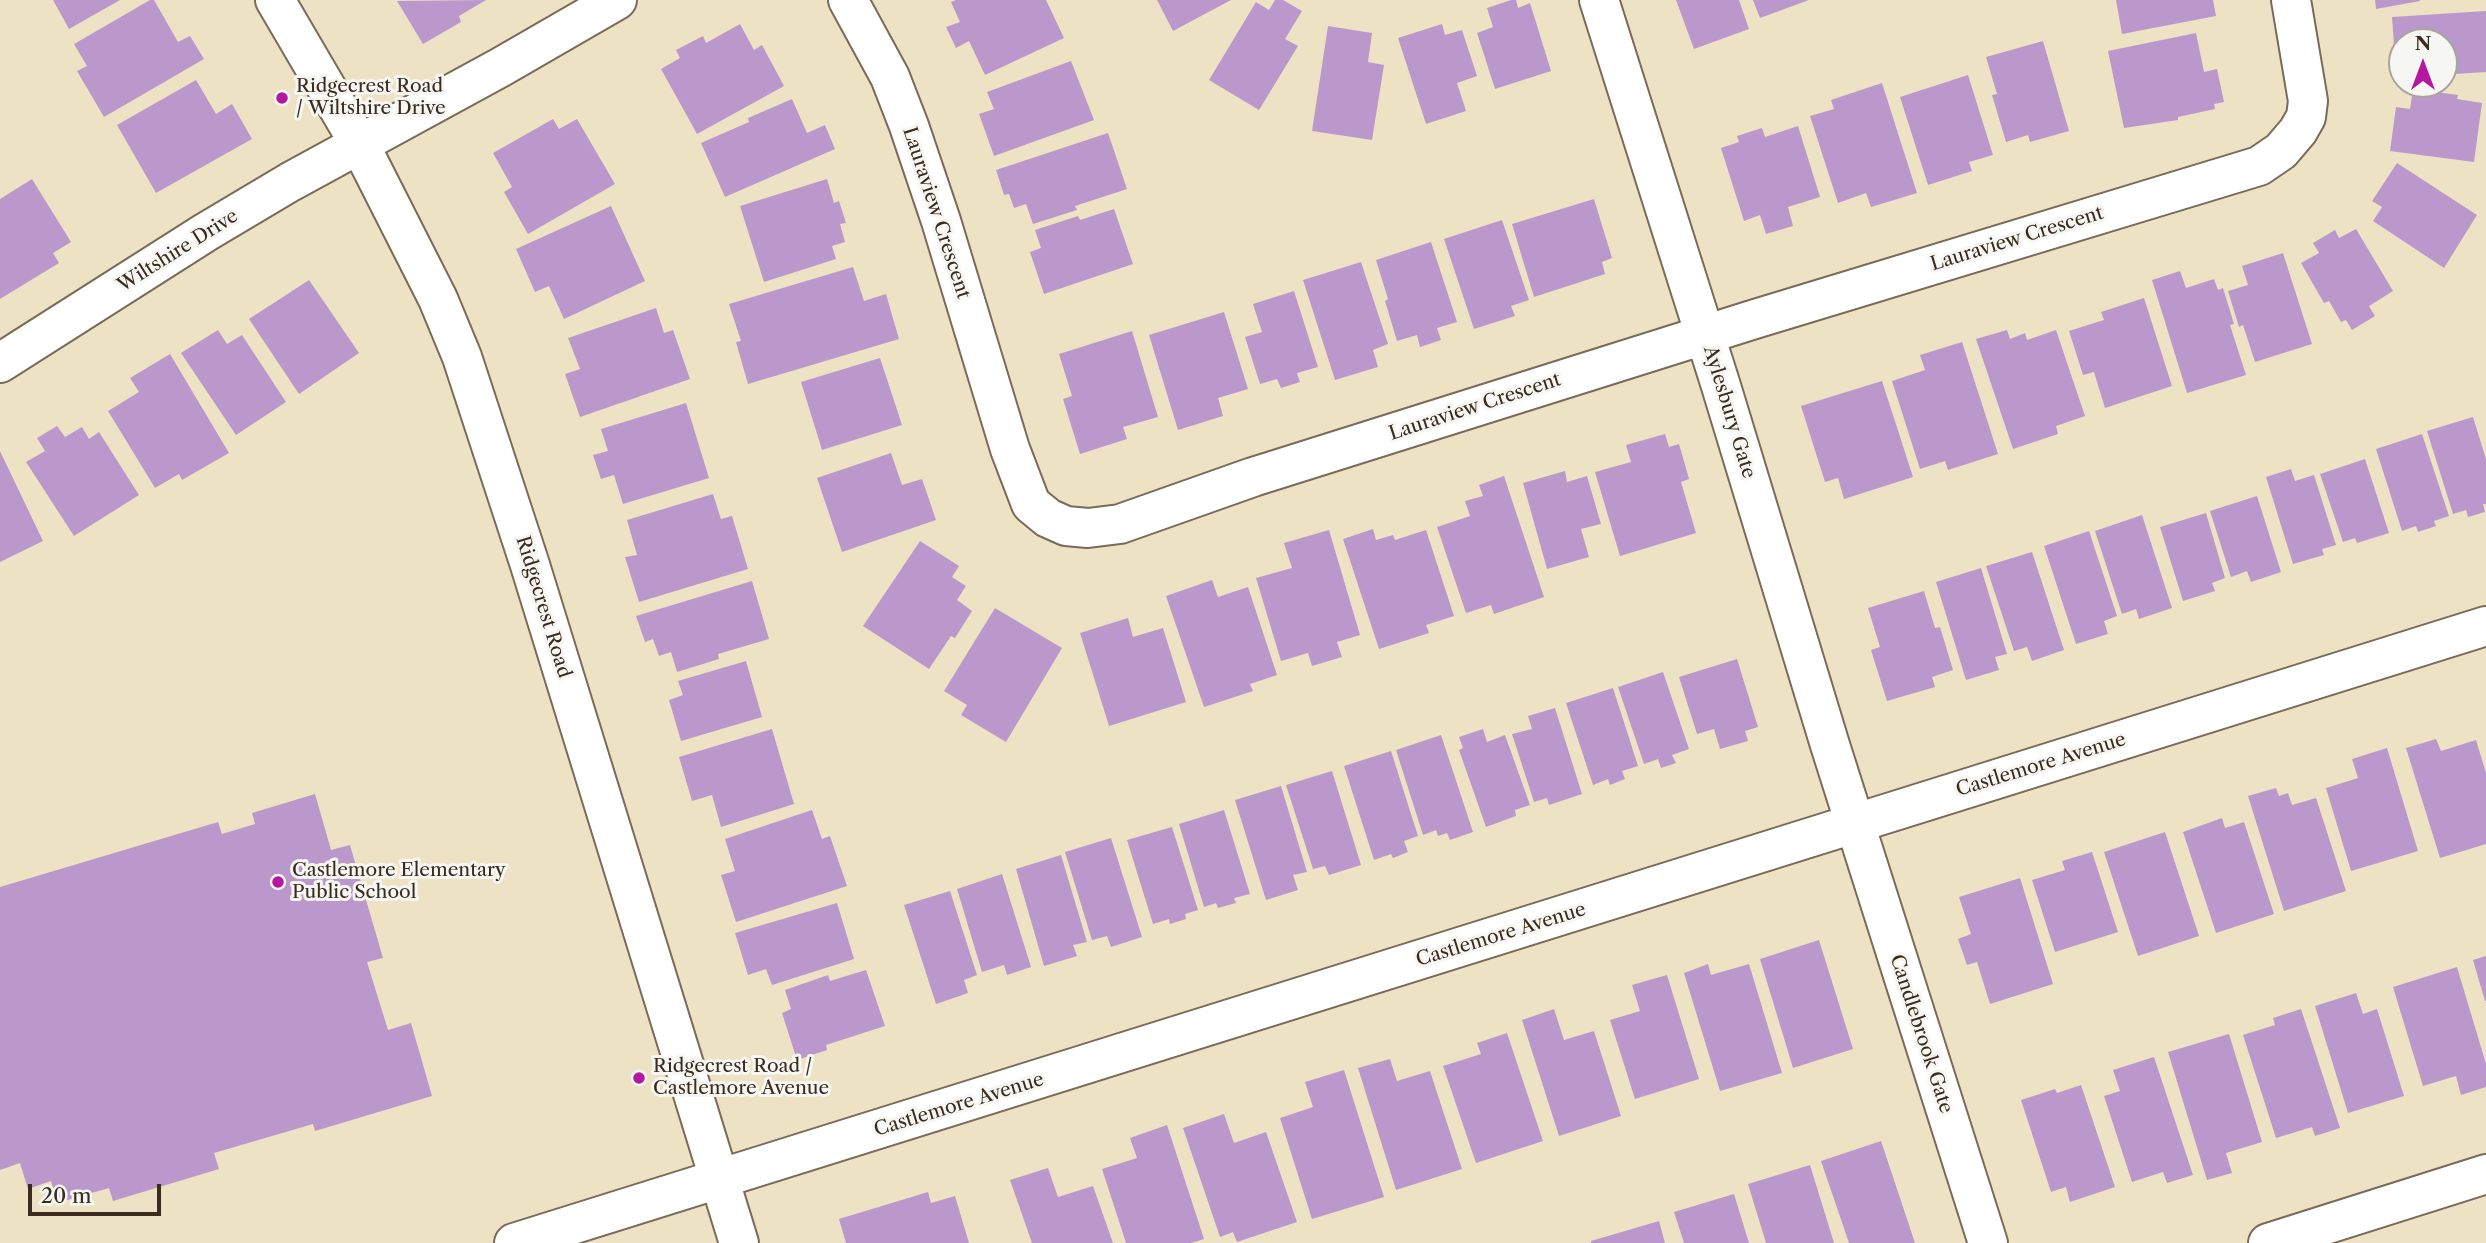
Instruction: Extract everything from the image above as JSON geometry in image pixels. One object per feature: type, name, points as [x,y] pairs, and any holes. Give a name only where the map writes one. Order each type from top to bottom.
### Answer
[{"type":"street","name":"Ridgecrest Road","points":[[275,0],[360,145],[438,299],[462,357],[554,640],[739,1243]]},
{"type":"street","name":"Wiltshire Drive","points":[[0,363],[290,182],[617,0]]},
{"type":"street","name":"Lauraview Crescent","points":[[848,0],[890,77],[923,166],[1021,481],[1031,504],[1048,518],[1066,526],[1088,528],[1120,524],[1253,477],[1706,334],[2259,166],[2281,151],[2306,117],[2308,101],[2291,0]]},
{"type":"street","name":"Aylesbury Gate","points":[[1599,0],[1706,334],[1855,824]]},
{"type":"street","name":"Castlemore Avenue","points":[[514,1243],[2486,626]]},
{"type":"street","name":"Candlebrook Gate","points":[[1855,824],[1988,1243]]},
{"type":"street","points":[[2268,1243],[2486,1174]]},
{"type":"building","points":[[53,0],[120,0],[69,29]]},
{"type":"building","points":[[154,0],[178,42],[190,36],[204,59],[104,117],[77,71],[87,66],[74,44]]},
{"type":"building","points":[[486,0],[459,16],[461,22],[423,44],[397,1]]},
{"type":"building","points":[[1046,0],[1064,38],[985,75],[969,41],[956,48],[946,27],[960,22],[951,2]]},
{"type":"building","points":[[1157,0],[1231,0],[1173,31]]},
{"type":"building","points":[[1275,0],[1283,0],[1302,11],[1285,39],[1298,46],[1259,110],[1209,80],[1256,2],[1269,10]]},
{"type":"building","points":[[1516,0],[1518,8],[1530,3],[1551,71],[1495,89],[1477,33],[1493,27],[1487,8]]},
{"type":"building","points":[[1676,0],[1739,0],[1749,29],[1694,49]]},
{"type":"building","points":[[1753,0],[1809,0],[1760,18]]},
{"type":"building","points":[[2116,0],[2213,0],[2216,16],[2122,34]]},
{"type":"building","points":[[2375,0],[2420,0],[2420,1],[2376,9]]},
{"type":"building","points":[[2486,11],[2486,72],[2458,74],[2458,28],[2393,28],[2392,17]]},
{"type":"building","points":[[740,24],[754,50],[762,45],[784,86],[697,134],[661,69],[680,58],[676,50],[703,36],[706,43]]},
{"type":"building","points":[[1442,24],[1445,35],[1462,30],[1477,76],[1457,83],[1466,111],[1426,124],[1398,38]]},
{"type":"building","points":[[1328,26],[1372,33],[1368,62],[1384,65],[1372,140],[1312,131]]},
{"type":"building","points":[[2196,33],[2204,72],[2217,69],[2224,102],[2214,104],[2215,109],[2178,117],[2178,120],[2124,128],[2108,51]]},
{"type":"building","points":[[2043,41],[2069,131],[2030,142],[2028,135],[2006,142],[1992,95],[1997,94],[1986,57]]},
{"type":"building","points":[[1071,61],[1094,120],[994,156],[979,114],[994,109],[987,92]]},
{"type":"building","points":[[1968,75],[1993,155],[1969,162],[1972,171],[1928,185],[1900,97]]},
{"type":"building","points":[[196,80],[216,114],[232,104],[252,139],[156,193],[117,125]]},
{"type":"building","points":[[1882,83],[1917,193],[1871,207],[1866,193],[1838,203],[1810,116],[1834,109],[1831,100]]},
{"type":"building","points":[[2412,98],[2457,98],[2482,103],[2474,162],[2390,151],[2396,107],[2410,109]]},
{"type":"building","points":[[792,99],[807,133],[825,125],[835,149],[725,197],[701,143]]},
{"type":"building","points":[[553,119],[559,129],[577,119],[615,184],[528,234],[504,192],[512,187],[493,153]]},
{"type":"building","points":[[1798,126],[1820,197],[1788,207],[1793,226],[1766,234],[1760,215],[1744,221],[1721,148],[1739,142],[1737,136],[1762,128],[1765,137]]},
{"type":"building","points":[[1108,133],[1127,189],[1075,206],[1077,210],[1033,224],[1026,204],[1014,208],[1009,194],[1004,195],[996,170]]},
{"type":"building","points":[[2397,163],[2477,215],[2444,268],[2373,221],[2382,207],[2372,201]]},
{"type":"building","points":[[32,179],[71,242],[53,253],[59,263],[0,299],[0,199]]},
{"type":"building","points":[[827,179],[834,203],[839,201],[846,223],[840,224],[845,242],[832,246],[836,259],[764,282],[740,206]]},
{"type":"building","points":[[1594,199],[1612,258],[1602,262],[1605,274],[1534,297],[1512,224]]},
{"type":"building","points":[[611,206],[645,281],[564,319],[549,286],[535,292],[516,249]]},
{"type":"building","points":[[1114,209],[1133,264],[1044,294],[1030,252],[1041,248],[1035,230],[1078,216],[1080,220]]},
{"type":"building","points":[[1502,220],[1529,300],[1511,306],[1515,316],[1474,329],[1444,239]]},
{"type":"building","points":[[2356,229],[2393,291],[2369,306],[2375,316],[2352,330],[2346,320],[2341,322],[2329,301],[2324,303],[2301,263],[2319,253],[2313,243],[2335,230],[2339,238]]},
{"type":"building","points":[[1431,242],[1457,322],[1437,328],[1441,340],[1420,347],[1417,335],[1397,341],[1376,260]]},
{"type":"building","points":[[2283,253],[2312,344],[2255,362],[2243,325],[2239,327],[2228,291],[2248,285],[2242,266]]},
{"type":"building","points":[[1361,262],[1388,344],[1373,350],[1378,367],[1335,380],[1303,280]]},
{"type":"building","points":[[853,267],[864,301],[886,294],[899,339],[748,384],[736,342],[741,341],[729,304]]},
{"type":"building","points":[[2180,271],[2186,288],[2214,279],[2218,290],[2223,288],[2234,324],[2230,325],[2246,375],[2187,393],[2152,280]]},
{"type":"building","points":[[309,280],[359,353],[299,394],[249,319]]},
{"type":"building","points":[[1294,291],[1318,367],[1297,373],[1300,382],[1281,388],[1277,379],[1260,384],[1245,337],[1262,332],[1253,304]]},
{"type":"building","points":[[2144,298],[2172,386],[2105,408],[2094,372],[2083,375],[2069,331],[2104,320],[2101,312]]},
{"type":"building","points":[[656,308],[664,333],[673,330],[690,379],[580,417],[565,374],[580,369],[568,338]]},
{"type":"building","points":[[1224,312],[1248,389],[1218,398],[1223,416],[1178,430],[1149,335]]},
{"type":"building","points":[[218,330],[227,344],[242,335],[286,402],[236,435],[181,353]]},
{"type":"building","points":[[2007,330],[2010,339],[2025,333],[2027,340],[2056,330],[2085,416],[2056,426],[2058,434],[2013,449],[1976,339]]},
{"type":"building","points":[[1132,331],[1158,417],[1123,427],[1127,439],[1080,454],[1063,399],[1072,396],[1059,354]]},
{"type":"building","points":[[1962,342],[1998,454],[1948,470],[1945,461],[1920,469],[1892,381],[1925,370],[1920,355]]},
{"type":"building","points":[[170,354],[229,453],[182,480],[179,474],[155,488],[108,411],[139,392],[130,378]]},
{"type":"building","points":[[880,358],[902,425],[822,450],[801,382]]},
{"type":"building","points":[[1882,381],[1913,477],[1844,499],[1838,478],[1825,482],[1801,406]]},
{"type":"building","points":[[686,403],[709,478],[623,504],[614,475],[601,479],[593,455],[608,451],[601,429]]},
{"type":"building","points":[[2473,417],[2486,459],[2486,504],[2483,504],[2485,512],[2468,517],[2466,510],[2453,514],[2427,431]]},
{"type":"building","points":[[57,426],[65,437],[82,427],[89,439],[99,432],[139,495],[74,536],[26,462],[45,451],[37,438]]},
{"type":"building","points":[[1665,434],[1669,447],[1679,444],[1689,479],[1681,482],[1696,533],[1620,556],[1595,472],[1631,462],[1626,445]]},
{"type":"building","points":[[2422,434],[2449,516],[2434,521],[2436,526],[2418,532],[2416,526],[2402,531],[2376,449]]},
{"type":"building","points":[[0,451],[43,541],[0,562]]},
{"type":"building","points":[[891,453],[902,485],[922,479],[936,520],[842,552],[817,478]]},
{"type":"building","points":[[2365,459],[2389,533],[2357,543],[2355,538],[2343,542],[2320,474]]},
{"type":"building","points":[[2291,469],[2295,481],[2314,475],[2336,545],[2322,549],[2324,555],[2293,564],[2266,477]]},
{"type":"building","points":[[1565,471],[1567,482],[1587,476],[1601,524],[1581,529],[1589,557],[1547,569],[1523,483]]},
{"type":"building","points":[[1504,476],[1544,597],[1494,614],[1491,605],[1466,613],[1437,527],[1470,516],[1465,501],[1483,496],[1479,485]]},
{"type":"building","points":[[713,494],[721,519],[732,516],[748,569],[639,602],[625,557],[637,555],[627,520]]},
{"type":"building","points":[[2257,496],[2281,572],[2251,582],[2247,571],[2231,577],[2210,511]]},
{"type":"building","points":[[2206,513],[2225,578],[2212,583],[2215,591],[2183,601],[2160,527]]},
{"type":"building","points":[[2142,515],[2172,608],[2139,619],[2136,609],[2122,614],[2095,531]]},
{"type":"building","points":[[1373,529],[1376,540],[1393,535],[1395,540],[1426,530],[1454,616],[1426,625],[1429,633],[1379,649],[1343,539]]},
{"type":"building","points":[[1329,530],[1360,635],[1337,642],[1342,657],[1312,666],[1308,653],[1281,661],[1256,578],[1292,568],[1284,543]]},
{"type":"building","points":[[2089,531],[2117,616],[2104,621],[2108,634],[2076,644],[2044,546]]},
{"type":"building","points":[[920,541],[959,566],[952,577],[966,586],[957,600],[972,611],[955,638],[951,636],[929,669],[863,626]]},
{"type":"building","points":[[2032,552],[2064,650],[2032,661],[2027,647],[2014,651],[1986,566]]},
{"type":"building","points":[[1981,568],[2007,654],[1995,657],[1999,670],[1966,680],[1936,582]]},
{"type":"building","points":[[1212,580],[1218,597],[1248,587],[1277,675],[1250,684],[1253,691],[1204,707],[1166,596]]},
{"type":"building","points":[[752,581],[769,639],[718,654],[719,659],[677,672],[671,652],[659,656],[653,639],[645,642],[636,616]]},
{"type":"building","points":[[1924,591],[1935,628],[1940,627],[1953,670],[1932,677],[1935,687],[1887,701],[1871,650],[1880,647],[1868,608]]},
{"type":"building","points":[[995,608],[1062,648],[1006,742],[961,715],[967,705],[944,691]]},
{"type":"building","points":[[1128,618],[1133,637],[1163,628],[1186,702],[1109,726],[1080,633]]},
{"type":"building","points":[[1737,659],[1758,727],[1745,731],[1748,741],[1720,749],[1714,729],[1697,734],[1679,677]]},
{"type":"building","points":[[746,661],[762,717],[681,741],[669,700],[683,695],[678,681]]},
{"type":"building","points":[[1663,672],[1689,749],[1672,755],[1676,763],[1661,768],[1658,759],[1644,764],[1618,687]]},
{"type":"building","points":[[1613,688],[1638,766],[1622,771],[1625,779],[1610,785],[1608,779],[1593,785],[1566,703]]},
{"type":"building","points":[[1555,708],[1582,794],[1549,805],[1547,798],[1534,802],[1512,734],[1532,729],[1528,716]]},
{"type":"building","points":[[772,729],[794,804],[721,827],[712,795],[692,801],[679,757]]},
{"type":"building","points":[[1483,729],[1487,742],[1505,735],[1530,805],[1515,810],[1516,816],[1486,827],[1459,750],[1463,748],[1459,737]]},
{"type":"building","points":[[1441,735],[1473,832],[1450,840],[1447,833],[1438,836],[1436,830],[1423,835],[1396,750]]},
{"type":"building","points":[[2436,739],[2441,751],[2476,740],[2486,773],[2486,844],[2440,858],[2406,748]]},
{"type":"building","points":[[2387,748],[2418,851],[2351,871],[2326,788],[2358,778],[2352,759]]},
{"type":"building","points":[[1391,751],[1418,836],[1404,841],[1408,852],[1393,858],[1391,854],[1374,860],[1344,766]]},
{"type":"building","points":[[1332,771],[1361,865],[1329,875],[1325,866],[1313,869],[1286,785]]},
{"type":"building","points":[[1281,786],[1307,872],[1293,875],[1298,890],[1266,900],[1235,800]]},
{"type":"building","points":[[2276,788],[2279,796],[2288,793],[2292,805],[2316,798],[2346,891],[2284,911],[2248,796]]},
{"type":"building","points":[[315,794],[331,850],[350,845],[383,958],[367,962],[388,1030],[411,1023],[432,1096],[315,1131],[313,1124],[214,1153],[219,1169],[113,1201],[109,1188],[57,1203],[51,1181],[28,1189],[20,1163],[0,1170],[0,887],[218,822],[222,834],[255,824],[252,813]]},
{"type":"building","points":[[812,810],[822,839],[830,836],[847,886],[736,922],[721,875],[735,871],[725,839]]},
{"type":"building","points":[[1224,810],[1250,894],[1234,898],[1236,903],[1218,908],[1216,903],[1204,907],[1179,824]]},
{"type":"building","points":[[2222,818],[2225,828],[2244,822],[2274,914],[2216,933],[2183,832]]},
{"type":"building","points":[[1172,827],[1198,910],[1185,914],[1186,919],[1170,924],[1169,919],[1153,924],[1127,840]]},
{"type":"building","points":[[2165,832],[2199,936],[2138,956],[2104,852]]},
{"type":"building","points":[[1111,838],[1142,937],[1111,947],[1107,936],[1092,940],[1065,852]]},
{"type":"building","points":[[2092,852],[2118,932],[2055,952],[2032,880],[2065,870],[2062,861]]},
{"type":"building","points":[[1061,855],[1087,942],[1073,945],[1077,956],[1044,966],[1016,869]]},
{"type":"building","points":[[1002,874],[1031,967],[1007,975],[1004,965],[982,972],[957,889]]},
{"type":"building","points":[[2020,878],[2053,984],[1990,1004],[1977,962],[1967,965],[1958,939],[1971,934],[1959,897]]},
{"type":"building","points":[[950,891],[977,975],[964,980],[968,993],[936,1004],[904,905]]},
{"type":"building","points":[[837,903],[854,959],[772,985],[766,969],[748,975],[735,933]]},
{"type":"building","points":[[1819,940],[1853,1049],[1793,1068],[1760,959]]},
{"type":"building","points":[[2486,956],[2486,1001],[2485,1001],[2473,960]]},
{"type":"building","points":[[1708,964],[1711,975],[1749,964],[1782,1073],[1720,1091],[1684,973]]},
{"type":"building","points":[[2457,967],[2486,1064],[2486,1087],[2461,1095],[2456,1076],[2423,1086],[2393,987]]},
{"type":"building","points":[[866,970],[885,1026],[826,1045],[827,1050],[797,1060],[782,1013],[791,1009],[785,990],[828,975],[830,981]]},
{"type":"building","points":[[1667,975],[1699,1079],[1635,1099],[1610,1020],[1640,1011],[1632,985]]},
{"type":"building","points":[[2356,993],[2363,1014],[2377,1009],[2404,1096],[2348,1113],[2315,1006]]},
{"type":"building","points":[[1554,1009],[1564,1040],[1594,1031],[1621,1116],[1559,1136],[1522,1020]]},
{"type":"building","points":[[2301,1009],[2340,1128],[2315,1136],[2312,1127],[2276,1138],[2243,1035],[2275,1025],[2273,1018]]},
{"type":"building","points":[[1507,1033],[1543,1141],[1476,1163],[1443,1066],[1481,1054],[1477,1043]]},
{"type":"building","points":[[2229,1034],[2262,1142],[2226,1153],[2232,1173],[2207,1180],[2168,1052]]},
{"type":"building","points":[[2154,1057],[2193,1175],[2167,1183],[2163,1172],[2132,1182],[2104,1096],[2120,1091],[2113,1070]]},
{"type":"building","points":[[1390,1059],[1397,1081],[1430,1071],[1462,1169],[1396,1190],[1358,1068]]},
{"type":"building","points":[[1344,1070],[1384,1197],[1312,1219],[1280,1118],[1313,1107],[1305,1082]]},
{"type":"building","points":[[2081,1085],[2115,1187],[2070,1202],[2066,1187],[2051,1192],[2021,1100],[2055,1089],[2057,1093]]},
{"type":"building","points":[[1224,1114],[1234,1143],[1266,1132],[1297,1222],[1237,1242],[1233,1232],[1220,1237],[1183,1128]]},
{"type":"building","points":[[1167,1125],[1204,1239],[1191,1243],[1126,1243],[1102,1169],[1137,1158],[1130,1138]]},
{"type":"building","points":[[1881,1141],[1915,1243],[1849,1243],[1821,1161]]},
{"type":"building","points":[[1810,1165],[1834,1243],[1766,1243],[1748,1184]]},
{"type":"building","points":[[1048,1168],[1058,1197],[1093,1186],[1113,1243],[1032,1243],[1010,1180]]},
{"type":"building","points":[[928,1192],[931,1203],[955,1196],[969,1243],[846,1243],[839,1219]]},
{"type":"building","points":[[1734,1194],[1749,1243],[1684,1243],[1674,1212]]},
{"type":"building","points":[[1659,1221],[1665,1243],[1591,1243],[1591,1241]]},
{"type":"place","name":"Ridgecrest Road / Wiltshire Drive","points":[[282,98]]},
{"type":"place","name":"Castlemore Elementary Public School","points":[[278,882]]},
{"type":"place","name":"Ridgecrest Road / Castlemore Avenue","points":[[639,1078]]}]
